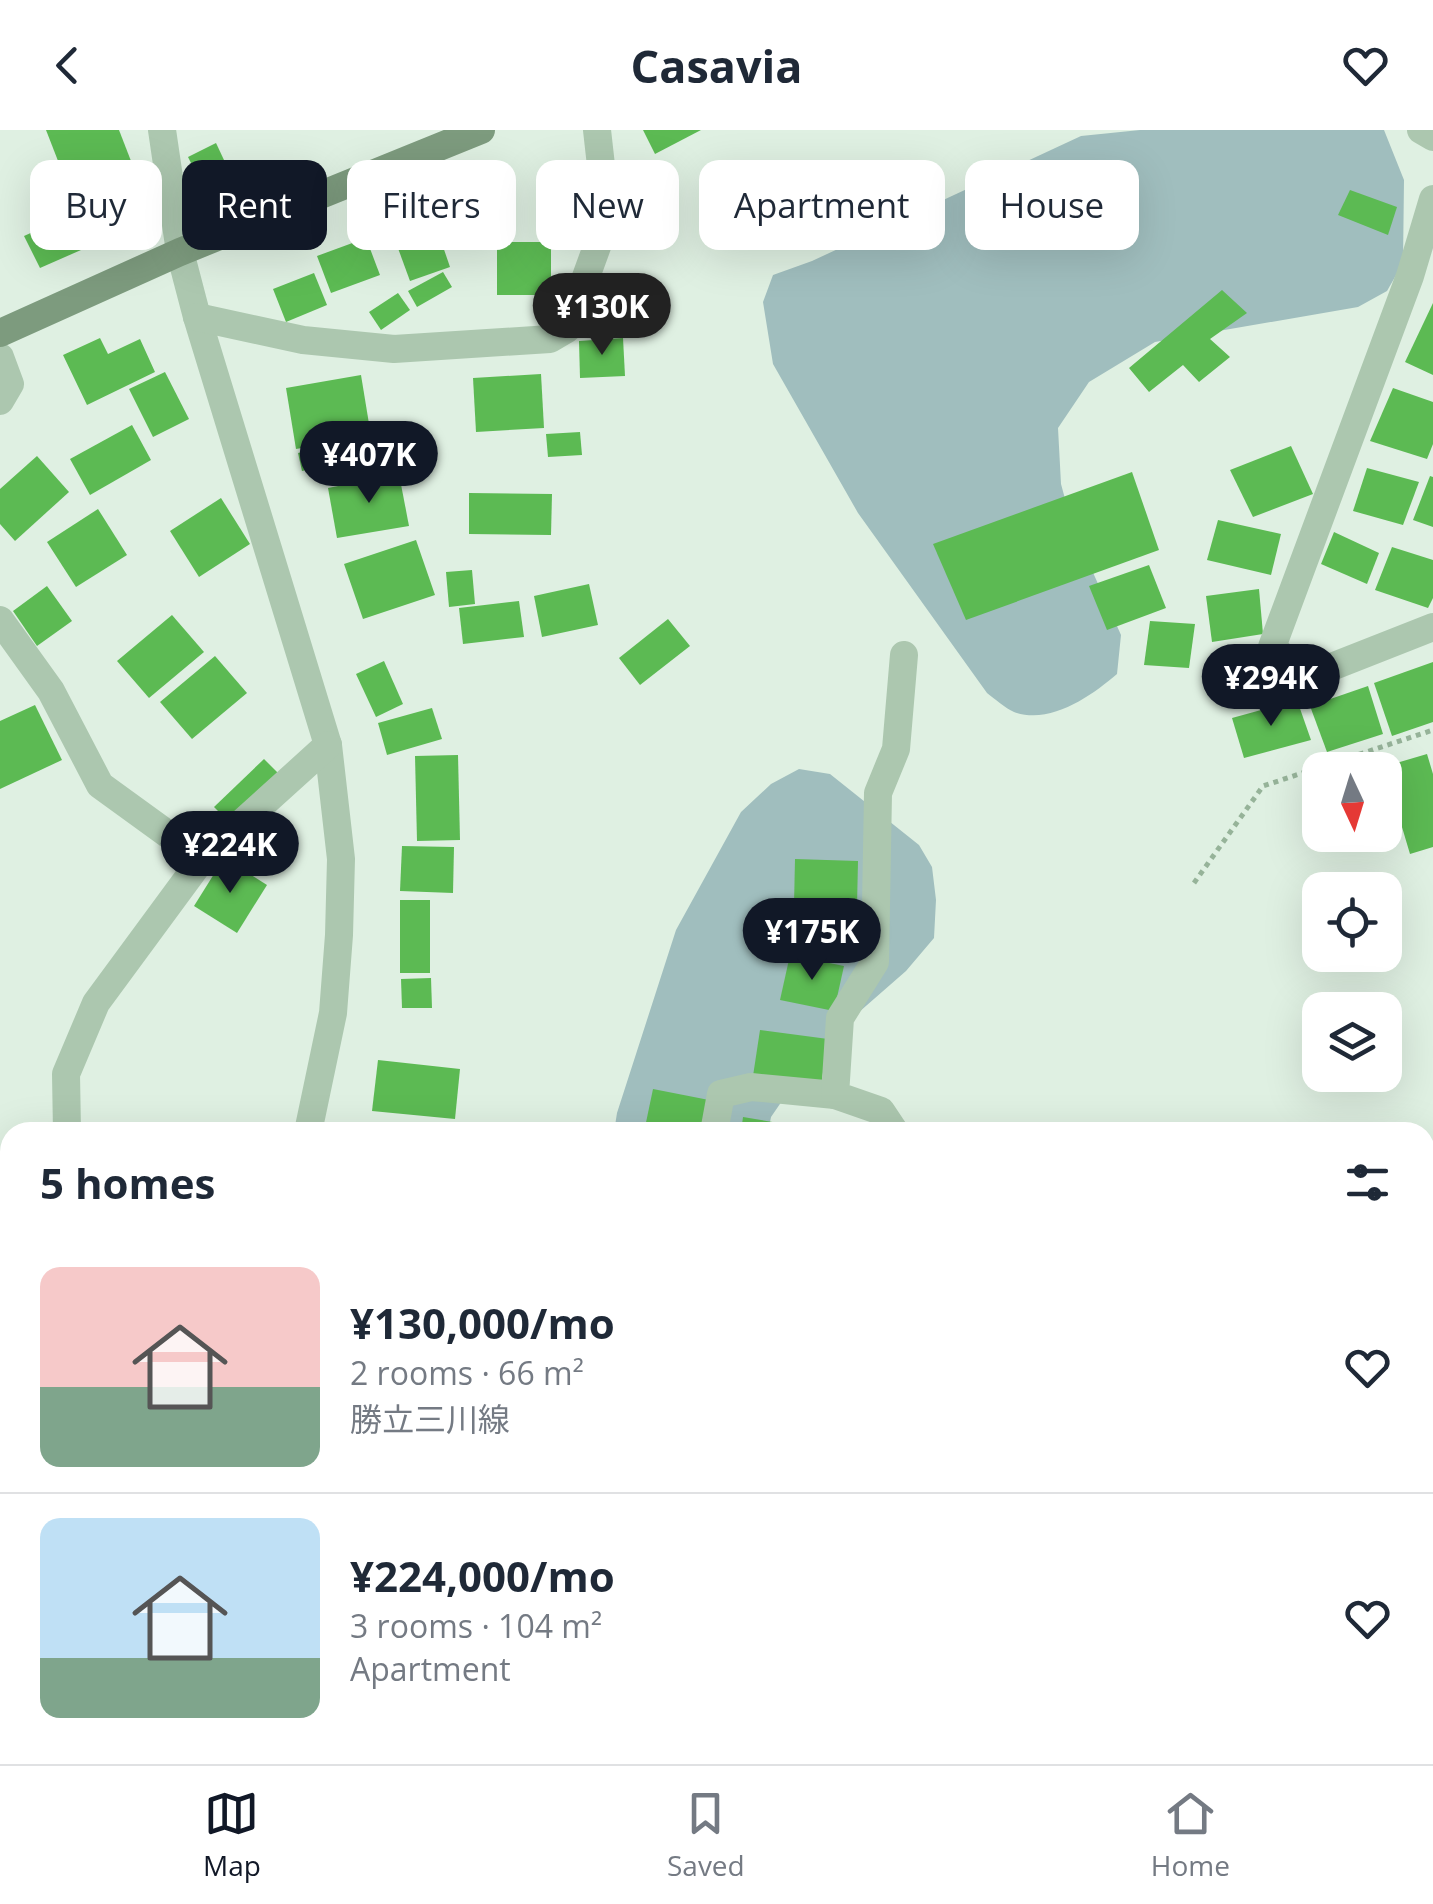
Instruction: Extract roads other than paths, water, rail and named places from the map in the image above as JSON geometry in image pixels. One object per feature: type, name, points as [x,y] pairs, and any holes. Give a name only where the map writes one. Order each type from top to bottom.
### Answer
[{"type":"main road","points":[[0,333],[180,252],[481,130]]},
{"type":"street","points":[[162,130],[180,252],[197,318],[328,745],[341,859],[339,935],[333,1013],[310,1122]]},
{"type":"street","points":[[197,318],[303,340],[394,348],[550,339],[566,328],[607,219],[598,130]]},
{"type":"street","points":[[1422,130],[1433,138]]},
{"type":"street","points":[[1433,198],[1422,280],[1272,647],[1306,677],[1433,628]]},
{"type":"street","points":[[0,357],[10,384],[0,401]]},
{"type":"street","points":[[0,620],[51,690],[100,785],[202,859]]},
{"type":"street","points":[[834,1096],[840,1018],[875,962],[878,793],[896,749],[904,655]]},
{"type":"street","points":[[67,1122],[66,1074],[96,1003],[202,859],[328,745]]},
{"type":"street","points":[[716,1122],[721,1094],[751,1087],[834,1096],[880,1111],[888,1122]]}]
